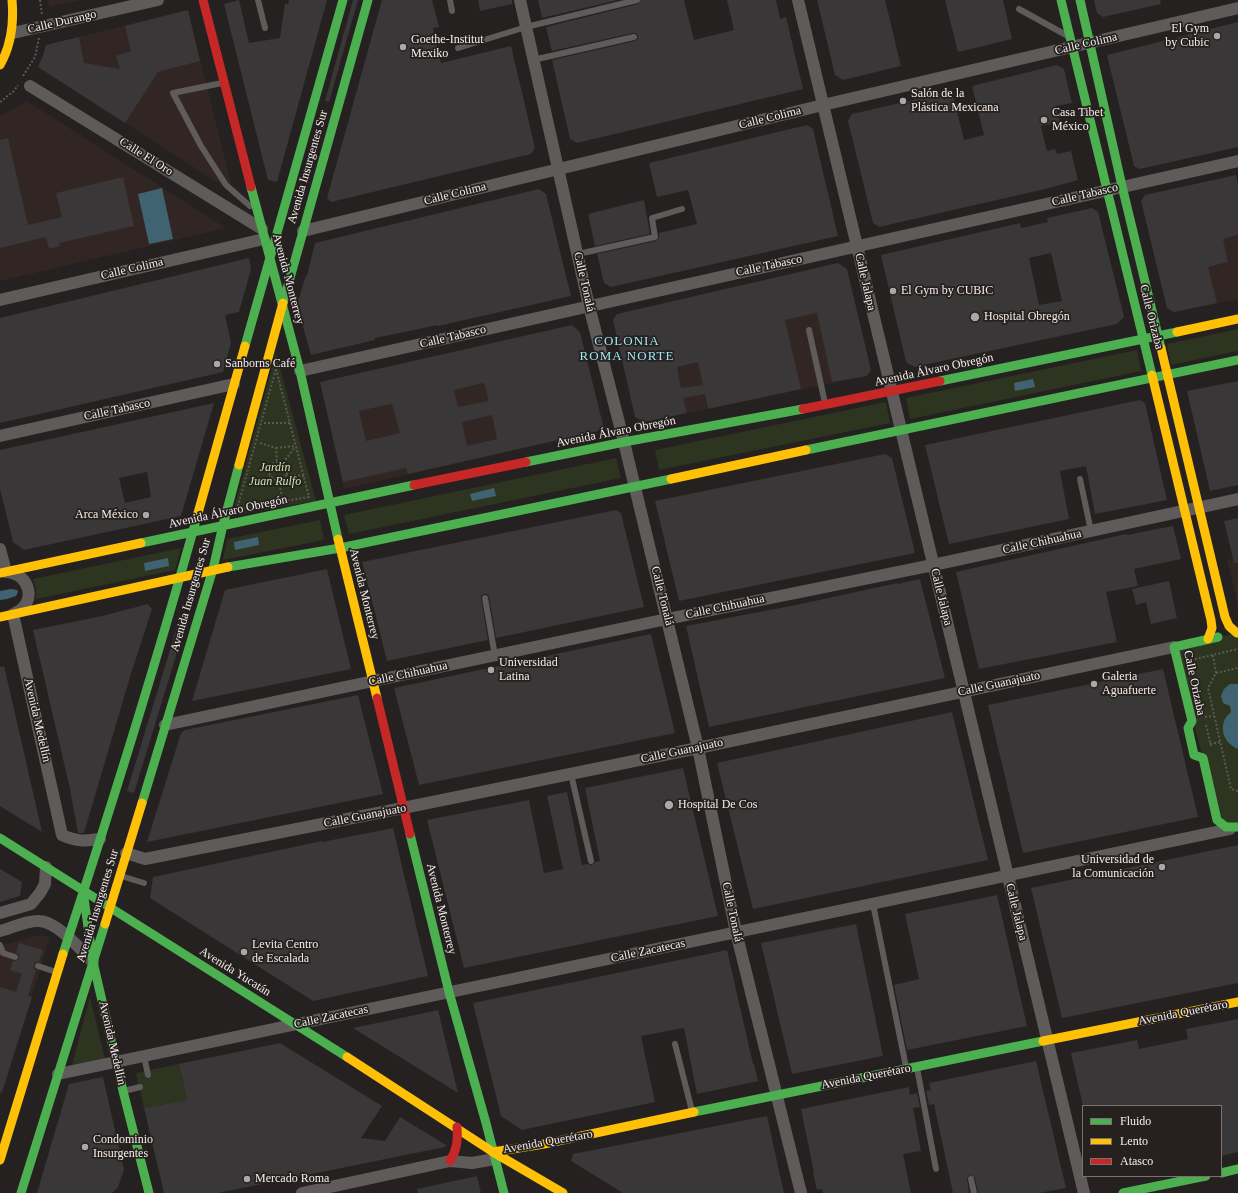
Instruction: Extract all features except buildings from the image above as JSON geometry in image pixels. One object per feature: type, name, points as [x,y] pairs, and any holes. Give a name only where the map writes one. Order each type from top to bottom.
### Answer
[{"type":"main road","points":[[0,64],[9,48],[12,33],[14,16],[12,0]]},
{"type":"main road","name":"Avenida Monterrey","points":[[203,0],[269,259],[300,371],[329,503],[449,992],[504,1193]]},
{"type":"main road","name":"Avenida Insurgentes Sur","points":[[0,1160],[57,972],[182,576],[234,384],[343,0]]},
{"type":"main road","name":"Avenida Insurgentes Sur","points":[[21,1193],[213,569],[222,525],[368,0]]},
{"type":"main road","name":"Calle Orizaba","points":[[1061,0],[1106,190],[1186,511],[1211,620],[1212,628],[1208,639]]},
{"type":"main road","name":"Calle Orizaba","points":[[1080,0],[1122,186],[1200,507],[1225,617],[1229,626],[1237,633]]},
{"type":"main road","name":"Avenida Álvaro Obregón","points":[[2,573],[222,525],[624,442],[826,405],[1238,319]]},
{"type":"main road","points":[[0,617],[213,569],[340,548],[1238,360]]},
{"type":"main road","name":"Calle Guanajuato","points":[[1174,647],[1237,633]]},
{"type":"main road","name":"Calle Orizaba","points":[[1174,647],[1192,721],[1188,728],[1194,755],[1203,758],[1217,820],[1224,827],[1234,828]]},
{"type":"main road","name":"Avenida Yucatán","points":[[0,838],[296,1024],[456,1128],[494,1155]]},
{"type":"main road","name":"Avenida Medellín","points":[[83,891],[93,962],[123,1091],[149,1193]]},
{"type":"main road","name":"Avenida Querétaro","points":[[494,1155],[777,1095],[1238,1002]]},
{"type":"main road","points":[[450,1161],[457,1146],[456,1128]]},
{"type":"main road","points":[[494,1155],[529,1177],[563,1193]]},
{"type":"main road","points":[[1222,1173],[1238,1169]]},
{"type":"main road","points":[[1123,1193],[1201,1177]]},
{"type":"street","name":"Calle Durango","points":[[12,33],[158,0]]},
{"type":"street","name":"Calle Tonalá","points":[[520,0],[589,306],[668,619],[698,748],[736,932],[801,1193]]},
{"type":"street","name":"Calle Jalapa","points":[[798,0],[1084,1193]]},
{"type":"street","name":"Calle Colima","points":[[303,231],[823,105],[1070,42],[1089,43],[1238,8]]},
{"type":"street","name":"Calle El Oro","points":[[23,83],[263,234]]},
{"type":"street","name":"Calle Tabasco","points":[[300,371],[1238,161]]},
{"type":"street","name":"Calle Colima","points":[[0,300],[263,234]]},
{"type":"street","name":"Calle Tabasco","points":[[0,436],[234,384]]},
{"type":"street","name":"Calle Chihuahua","points":[[165,725],[1238,500]]},
{"type":"street","points":[[0,549],[2,573],[17,574],[25,582],[29,593],[28,598],[22,608],[12,614],[0,614]]},
{"type":"street","name":"Avenida Medellín","points":[[12,614],[62,835],[72,840],[79,841],[100,839]]},
{"type":"street","name":"Calle Guanajuato","points":[[126,853],[145,859],[698,748],[1174,647]]},
{"type":"street","name":"Calle Zacatecas","points":[[58,1074],[1234,828]]},
{"type":"street","points":[[0,913],[31,904],[45,884],[46,867]]},
{"type":"street","points":[[0,931],[34,921],[41,921],[55,927],[93,962]]},
{"type":"street","name":"Avenida Querétaro","points":[[302,1193],[450,1161],[472,1163],[494,1155]]},
{"type":"lane","points":[[258,0],[266,28]]},
{"type":"lane","points":[[450,0],[452,11]]},
{"type":"lane","points":[[458,48],[526,27],[637,0]]},
{"type":"lane","points":[[1019,9],[1070,42]]},
{"type":"lane","points":[[533,60],[634,37]]},
{"type":"lane","points":[[224,82],[173,93],[201,146],[226,185],[257,213]]},
{"type":"lane","points":[[578,254],[655,237],[652,218],[682,209]]},
{"type":"lane","points":[[809,330],[826,405]]},
{"type":"lane","points":[[1080,479],[1091,532]]},
{"type":"lane","points":[[485,598],[495,656]]},
{"type":"lane","points":[[571,774],[591,861]]},
{"type":"lane","points":[[119,875],[144,883]]},
{"type":"lane","points":[[873,904],[906,1069]]},
{"type":"lane","points":[[0,945],[3,953],[15,957]]},
{"type":"lane","points":[[38,966],[57,972]]},
{"type":"lane","points":[[675,1044],[692,1113]]},
{"type":"lane","points":[[144,1056],[148,1074]]},
{"type":"lane","points":[[917,1067],[936,1169]]},
{"type":"lane","points":[[123,1091],[140,1087]]},
{"type":"lane","points":[[971,1180],[974,1193]]},
{"type":"path","points":[[0,102],[23,83],[35,57],[43,18],[40,0]]},
{"type":"path","points":[[237,509],[309,497],[276,369]]},
{"type":"path","points":[[261,423],[290,423]]},
{"type":"path","points":[[256,442],[276,448],[296,446]]},
{"type":"path","points":[[283,463],[296,446]]},
{"type":"path","points":[[276,448],[277,462]]},
{"type":"path","points":[[277,462],[283,463],[286,468],[286,474],[283,479],[274,480],[268,473],[269,467],[271,464],[277,462]]},
{"type":"path","points":[[286,474],[304,476]]},
{"type":"path","points":[[243,486],[262,483],[270,476]]},
{"type":"path","points":[[279,480],[283,502]]},
{"type":"path","points":[[1193,667],[1191,660],[1238,649]]},
{"type":"path","points":[[1212,655],[1216,673],[1208,688],[1231,789],[1238,792]]},
{"type":"path","points":[[1216,673],[1238,668]]},
{"type":"path","points":[[1203,710],[1204,718],[1214,716]]},
{"type":"path","points":[[1206,724],[1212,751]]},
{"type":"path","points":[[1210,744],[1220,742]]},
{"type":"shaded area","points":[[48,0],[80,0],[49,7]]},
{"type":"shaded area","points":[[188,10],[231,183],[223,186],[38,67],[46,45]]},
{"type":"shaded area","points":[[27,101],[226,228],[0,281],[0,116]]},
{"type":"shaded area","points":[[1238,235],[1238,299],[1174,312],[1167,308],[1217,240]]},
{"type":"shaded area","points":[[817,313],[867,376],[644,422],[635,417],[627,380],[738,330]]},
{"type":"shaded area","points":[[547,369],[603,425],[598,431],[344,489],[328,418]]},
{"type":"shaded area","points":[[1238,558],[1238,605],[1227,560]]},
{"type":"shaded area","points":[[40,935],[50,937],[0,1100],[0,946]]},
{"type":"green space","points":[[1238,329],[1238,351],[1171,365],[1167,344]]},
{"type":"green space","points":[[1137,350],[1141,371],[910,419],[906,398]]},
{"type":"green space","name":"Jardín Juan Rulfo","points":[[276,353],[316,501],[238,514],[233,512]]},
{"type":"green space","points":[[886,402],[890,423],[659,470],[655,450]]},
{"type":"green space","points":[[616,458],[621,478],[349,534],[344,515]]},
{"type":"green space","points":[[320,520],[324,540],[223,560],[227,539]]},
{"type":"green space","points":[[181,548],[175,570],[36,599],[36,590],[33,579]]},
{"type":"green space","points":[[1238,633],[1238,827],[1220,824],[1174,647]]},
{"type":"green space","points":[[90,997],[105,1059],[72,1065]]},
{"type":"green space","points":[[179,1064],[187,1100],[144,1108],[136,1073]]},
{"type":"water","points":[[162,188],[173,239],[149,244],[138,194]]},
{"type":"water","points":[[1033,379],[1035,387],[1015,391],[1014,383]]},
{"type":"water","points":[[494,488],[496,496],[472,501],[470,494]]},
{"type":"water","points":[[258,537],[259,545],[235,550],[234,542]]},
{"type":"water","points":[[168,558],[169,566],[145,571],[144,563]]},
{"type":"water","points":[[11,589],[17,590],[18,592],[16,596],[0,600],[0,591]]},
{"type":"water","points":[[1230,684],[1238,684],[1238,749],[1227,741],[1223,733],[1223,724],[1231,712],[1230,706],[1223,703],[1221,696],[1224,689]]},
{"type":"traffic: fast","points":[[245,346],[343,0]]},
{"type":"traffic: fast","points":[[283,303],[368,0]]},
{"type":"traffic: fast","points":[[1061,0],[1152,375]]},
{"type":"traffic: fast","points":[[1080,0],[1122,186],[1161,348]]},
{"type":"traffic: fast","points":[[251,187],[300,371],[338,539]]},
{"type":"traffic: fast","points":[[940,381],[1177,332]]},
{"type":"traffic: fast","points":[[806,450],[1238,360]]},
{"type":"traffic: fast","points":[[526,462],[624,442],[803,409]]},
{"type":"traffic: fast","points":[[142,803],[213,569],[239,465]]},
{"type":"traffic: fast","points":[[228,567],[340,548],[671,479]]},
{"type":"traffic: fast","points":[[141,543],[414,485]]},
{"type":"traffic: fast","points":[[63,954],[133,734],[198,513]]},
{"type":"traffic: fast","points":[[1218,637],[1174,647],[1192,721],[1188,728],[1194,755],[1203,758],[1217,820],[1226,827],[1238,827]]},
{"type":"traffic: fast","points":[[410,834],[449,992],[504,1193]]},
{"type":"traffic: fast","points":[[0,838],[347,1057]]},
{"type":"traffic: fast","points":[[83,891],[93,962],[123,1091],[149,1193]]},
{"type":"traffic: fast","points":[[21,1193],[105,924]]},
{"type":"traffic: fast","points":[[694,1112],[1043,1041]]},
{"type":"traffic: fast","points":[[1222,1173],[1238,1169]]},
{"type":"traffic: fast","points":[[1123,1193],[1201,1177]]},
{"type":"traffic: slow","points":[[0,65],[10,41],[13,17],[12,0]]},
{"type":"traffic: slow","points":[[239,465],[283,303]]},
{"type":"traffic: slow","points":[[1177,332],[1238,319]]},
{"type":"traffic: slow","points":[[198,513],[245,346]]},
{"type":"traffic: slow","points":[[1161,348],[1225,617],[1229,626],[1237,633]]},
{"type":"traffic: slow","points":[[1152,375],[1211,620],[1212,628],[1208,639]]},
{"type":"traffic: slow","points":[[671,479],[806,450]]},
{"type":"traffic: slow","points":[[338,539],[377,698]]},
{"type":"traffic: slow","points":[[0,573],[141,543]]},
{"type":"traffic: slow","points":[[0,617],[228,567]]},
{"type":"traffic: slow","points":[[105,924],[142,803]]},
{"type":"traffic: slow","points":[[0,1160],[63,954]]},
{"type":"traffic: slow","points":[[1043,1041],[1238,1002]]},
{"type":"traffic: slow","points":[[347,1057],[493,1152],[563,1193]]},
{"type":"traffic: slow","points":[[493,1152],[544,1144],[694,1112]]},
{"type":"traffic: jam","points":[[203,0],[251,187]]},
{"type":"traffic: jam","points":[[803,409],[940,381]]},
{"type":"traffic: jam","points":[[414,485],[526,462]]},
{"type":"traffic: jam","points":[[377,698],[410,834]]},
{"type":"traffic: jam","points":[[450,1161],[456,1145],[457,1127]]},
{"type":"place","name":"El Gym by Cubic","points":[[1217,36]]},
{"type":"place","name":"Goethe-Institut Mexiko","points":[[403,47]]},
{"type":"place","name":"Salón de la Plástica Mexicana","points":[[903,101]]},
{"type":"place","name":"Casa Tibet México","points":[[1044,120]]},
{"type":"place","name":"El Gym by CUBIC","points":[[893,291]]},
{"type":"place","name":"Hospital Obregón","points":[[975,317]]},
{"type":"place","name":"Sanborns Café","points":[[217,364]]},
{"type":"place","name":"Arca México","points":[[146,515]]},
{"type":"place","name":"Universidad Latina","points":[[491,670]]},
{"type":"place","name":"Galeria Aguafuerte","points":[[1094,684]]},
{"type":"place","name":"Hospital De Cos","points":[[669,805]]},
{"type":"place","name":"Universidad de la Comunicación","points":[[1162,867]]},
{"type":"place","name":"Levita Centro de Escalada","points":[[244,952]]},
{"type":"place","name":"Condominio Insurgentes","points":[[85,1147]]},
{"type":"place","name":"Mercado Roma","points":[[247,1179]]},
{"type":"district","name":"COLONIA ROMA NORTE","points":[[627,350]]}]
